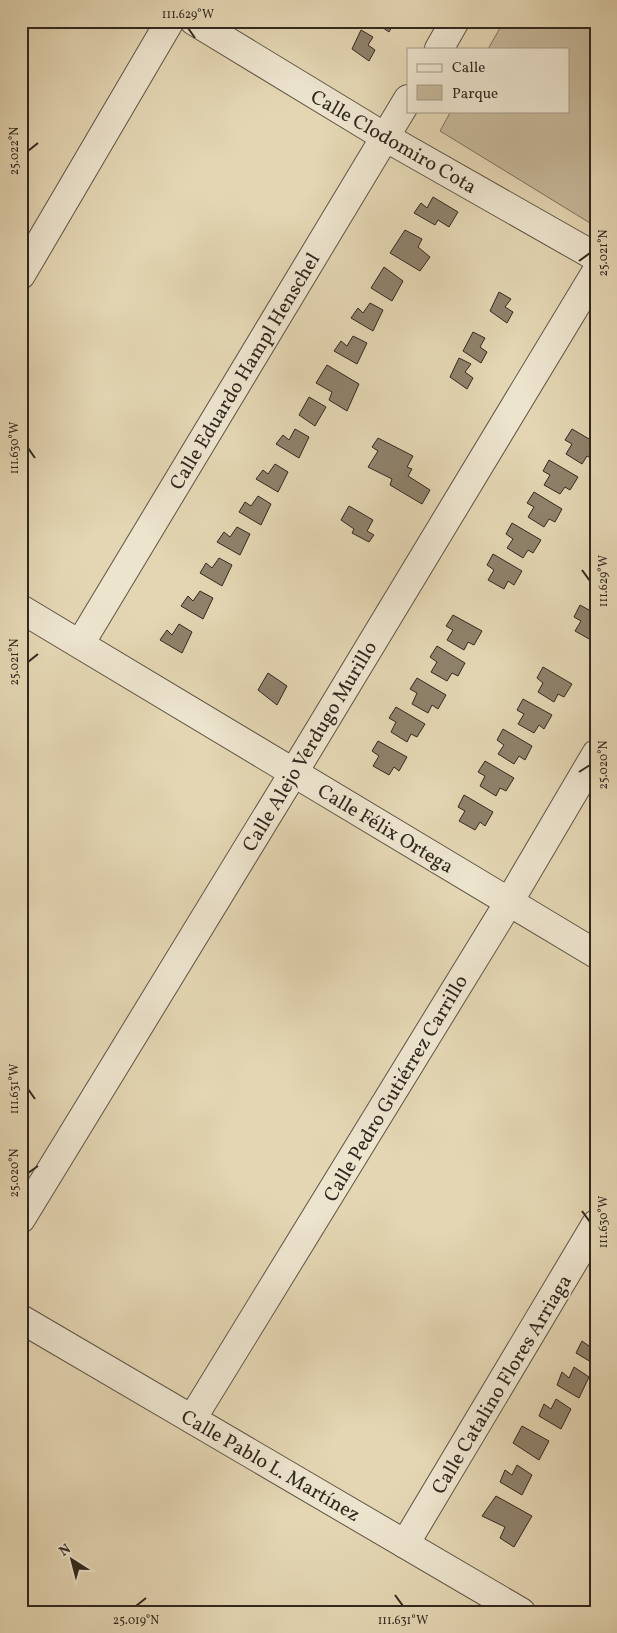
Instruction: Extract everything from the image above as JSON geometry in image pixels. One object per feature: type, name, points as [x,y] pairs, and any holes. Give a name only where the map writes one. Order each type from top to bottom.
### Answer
[{"type":"street","points":[[21,275],[170,21]]},
{"type":"street","name":"Calle Clodomiro Cota","points":[[194,21],[385,137],[596,257]]},
{"type":"street","points":[[439,48],[455,21]]},
{"type":"street","name":"Calle Eduardo Hampl Henschel","points":[[80,644],[407,101]]},
{"type":"street","name":"Calle Alejo Verdugo Murillo","points":[[21,1219],[596,272]]},
{"type":"street","name":"Calle Félix Ortega","points":[[21,609],[596,954]]},
{"type":"street","name":"Calle Pedro Gutiérrez Carrillo","points":[[192,1419],[509,902],[596,754]]},
{"type":"street","name":"Calle Catalino Flores Arriaga","points":[[406,1544],[596,1224]]},
{"type":"street","name":"Calle Pablo L. Martínez","points":[[21,1319],[522,1612]]},
{"type":"green space","points":[[504,21],[596,21],[596,213],[590,223],[440,131],[450,112],[570,112],[570,48],[489,48]]},
{"type":"building","points":[[373,21],[395,21],[389,32]]},
{"type":"building","points":[[361,30],[373,37],[368,45],[375,50],[369,61],[352,49]]},
{"type":"building","points":[[433,197],[458,212],[449,227],[438,220],[435,225],[414,213],[421,203],[427,208]]},
{"type":"building","points":[[405,230],[422,239],[418,247],[430,257],[420,271],[390,253]]},
{"type":"building","points":[[384,267],[403,281],[392,301],[371,288]]},
{"type":"building","points":[[499,292],[511,299],[505,307],[513,312],[507,323],[490,311]]},
{"type":"building","points":[[370,303],[383,310],[373,331],[351,318],[358,308],[363,313]]},
{"type":"building","points":[[473,332],[485,338],[480,347],[487,352],[481,363],[463,351]]},
{"type":"building","points":[[353,336],[367,343],[357,364],[334,351],[341,341],[347,346]]},
{"type":"building","points":[[459,358],[471,364],[465,372],[473,378],[467,389],[450,377]]},
{"type":"building","points":[[327,365],[359,384],[347,411],[329,400],[332,392],[316,383]]},
{"type":"building","points":[[309,397],[326,407],[315,426],[299,415]]},
{"type":"building","points":[[295,429],[309,437],[299,458],[276,444],[283,435],[289,440]]},
{"type":"building","points":[[572,429],[596,443],[596,454],[593,459],[587,456],[582,464],[566,454],[572,444],[565,440]]},
{"type":"building","points":[[378,438],[413,456],[407,467],[412,469],[408,476],[430,490],[422,504],[390,485],[392,479],[368,467],[378,451],[372,447]]},
{"type":"building","points":[[549,460],[578,477],[570,490],[565,487],[560,494],[544,485],[550,475],[543,471]]},
{"type":"building","points":[[275,464],[288,472],[278,492],[256,479],[263,470],[268,474]]},
{"type":"building","points":[[534,492],[562,509],[555,522],[549,519],[544,527],[528,517],[534,507],[527,503]]},
{"type":"building","points":[[258,496],[271,504],[261,525],[239,512],[245,502],[251,506]]},
{"type":"building","points":[[349,506],[373,520],[367,531],[374,535],[369,542],[352,533],[354,529],[341,520]]},
{"type":"building","points":[[512,523],[541,540],[533,553],[528,550],[523,558],[507,548],[513,539],[506,534]]},
{"type":"building","points":[[237,527],[250,534],[240,555],[217,542],[224,532],[230,537]]},
{"type":"building","points":[[493,554],[522,571],[514,585],[508,581],[504,589],[488,580],[494,570],[487,565]]},
{"type":"building","points":[[219,558],[232,565],[222,586],[200,573],[206,563],[212,568]]},
{"type":"building","points":[[200,591],[213,598],[203,619],[181,606],[188,596],[193,601]]},
{"type":"building","points":[[580,605],[596,614],[596,632],[591,640],[575,631],[581,621],[574,617]]},
{"type":"building","points":[[453,615],[482,631],[474,645],[468,642],[464,650],[447,640],[453,630],[446,626]]},
{"type":"building","points":[[179,624],[192,632],[182,653],[160,640],[167,630],[172,635]]},
{"type":"building","points":[[437,646],[465,663],[458,676],[452,673],[447,681],[431,672],[437,662],[430,657]]},
{"type":"building","points":[[543,667],[572,684],[564,697],[558,694],[554,702],[538,692],[543,683],[537,678]]},
{"type":"building","points":[[268,673],[287,686],[277,705],[258,690]]},
{"type":"building","points":[[417,678],[446,695],[438,709],[432,705],[428,713],[412,704],[417,693],[410,689]]},
{"type":"building","points":[[523,699],[552,715],[544,729],[539,725],[534,733],[518,724],[524,714],[517,710]]},
{"type":"building","points":[[396,707],[425,724],[417,737],[411,734],[407,742],[391,732],[396,722],[389,718]]},
{"type":"building","points":[[503,729],[532,746],[525,760],[519,756],[514,764],[498,754],[504,745],[497,740]]},
{"type":"building","points":[[378,741],[407,757],[399,771],[394,767],[389,775],[373,766],[379,756],[372,751]]},
{"type":"building","points":[[485,761],[514,778],[506,791],[500,788],[496,796],[480,786],[485,776],[478,772]]},
{"type":"building","points":[[464,795],[493,812],[485,826],[480,822],[475,830],[459,821],[465,811],[458,807]]},
{"type":"building","points":[[593,1336],[596,1337],[596,1365],[576,1353],[582,1341],[589,1346]]},
{"type":"building","points":[[574,1367],[589,1377],[579,1398],[557,1385],[562,1372],[569,1378]]},
{"type":"building","points":[[556,1399],[571,1409],[561,1429],[539,1416],[544,1404],[551,1409]]},
{"type":"building","points":[[522,1426],[549,1441],[539,1460],[513,1443]]},
{"type":"building","points":[[517,1465],[532,1475],[522,1495],[500,1482],[505,1470],[512,1475]]},
{"type":"building","points":[[496,1496],[532,1516],[514,1547],[500,1538],[505,1527],[482,1516]]}]
